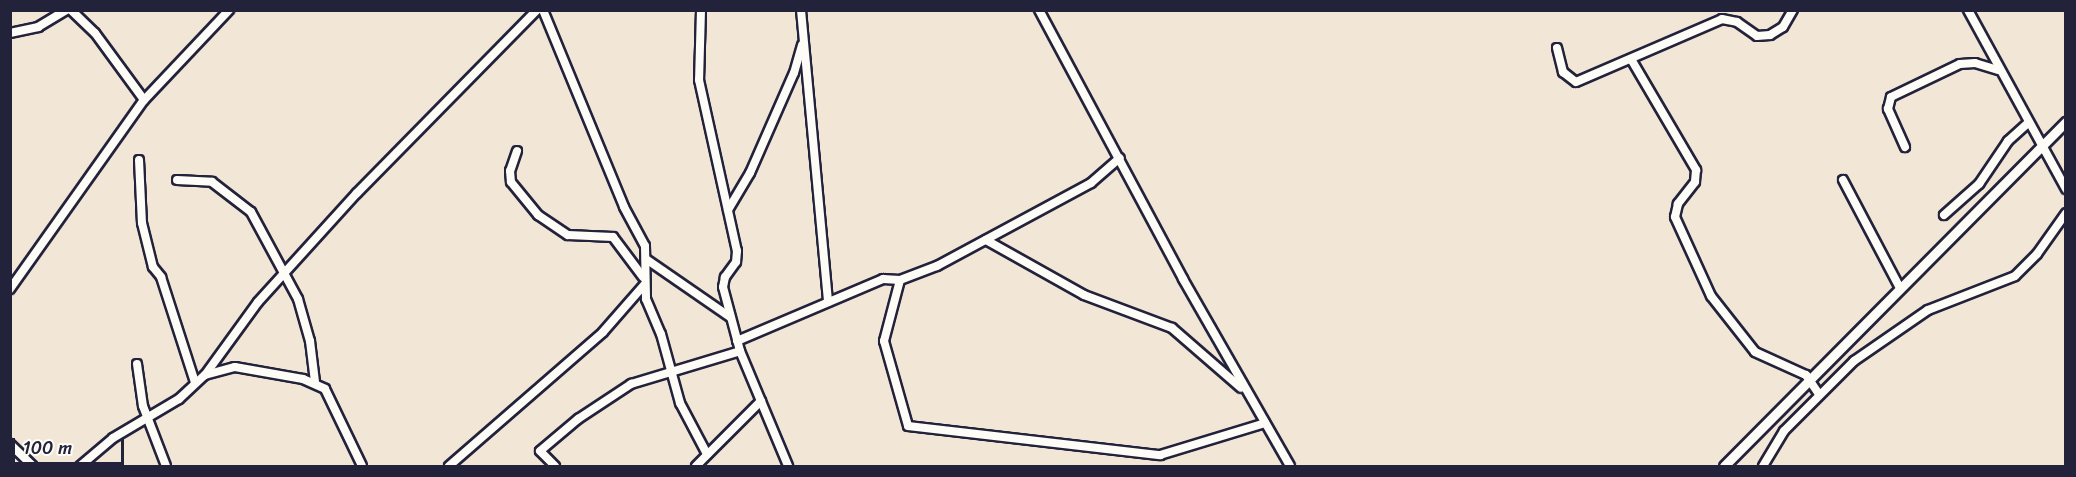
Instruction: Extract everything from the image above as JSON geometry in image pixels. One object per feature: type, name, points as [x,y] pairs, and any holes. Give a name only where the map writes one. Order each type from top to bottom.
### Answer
[{"type":"street","points":[[10,33],[38,27],[66,10]]},
{"type":"street","points":[[71,10],[94,33],[144,100]]},
{"type":"street","points":[[10,289],[144,100],[229,10]]},
{"type":"street","points":[[80,466],[113,438],[179,399],[205,375],[258,302],[286,275],[357,193],[537,10]]},
{"type":"street","points":[[449,466],[590,345],[644,281],[645,246],[624,207],[543,10]]},
{"type":"street","points":[[701,10],[699,80],[737,257],[724,284],[730,317],[740,351],[788,466]]},
{"type":"street","points":[[801,10],[828,302]]},
{"type":"street","points":[[1039,10],[1250,398],[1290,466]]},
{"type":"street","points":[[1557,48],[1563,72],[1576,82],[1722,19],[1737,22],[1757,36],[1770,35],[1783,27],[1792,10]]},
{"type":"street","points":[[1968,10],[2027,124],[2066,189]]},
{"type":"street","points":[[728,210],[750,172],[794,73],[803,41]]},
{"type":"street","points":[[1631,59],[1696,170],[1695,182],[1678,204],[1675,217],[1711,296],[1755,352],[1811,381],[1819,394]]},
{"type":"street","points":[[1905,147],[1887,106],[1891,97],[1960,64],[1975,63],[1998,70]]},
{"type":"street","points":[[1724,466],[2066,122]]},
{"type":"street","points":[[1944,215],[1979,184],[2008,141],[2027,124]]},
{"type":"street","points":[[517,151],[510,171],[511,182],[538,215],[568,235],[613,237],[644,281],[680,403],[707,454]]},
{"type":"street","points":[[737,341],[883,279],[900,280],[937,266],[1092,183],[1120,158]]},
{"type":"street","points":[[139,160],[142,223],[153,267],[162,277],[195,382]]},
{"type":"street","points":[[177,180],[212,182],[230,193],[251,212],[298,299],[310,341],[315,382]]},
{"type":"street","points":[[1843,180],[1900,288]]},
{"type":"street","points":[[1763,466],[1784,430],[1854,361],[1912,319],[2015,276],[2037,254],[2066,213]]},
{"type":"street","points":[[986,240],[1084,295],[1172,328],[1204,352],[1250,398]]},
{"type":"street","points":[[646,259],[730,317]]},
{"type":"street","points":[[900,280],[885,341],[908,426],[1160,454],[1265,423]]},
{"type":"street","points":[[555,466],[540,451],[578,419],[631,384],[740,351]]},
{"type":"street","points":[[137,363],[147,418],[166,466]]},
{"type":"street","points":[[205,375],[235,367],[315,382],[333,398],[362,466]]},
{"type":"street","points":[[696,466],[761,401]]},
{"type":"street","points":[[10,444],[33,466]]}]
